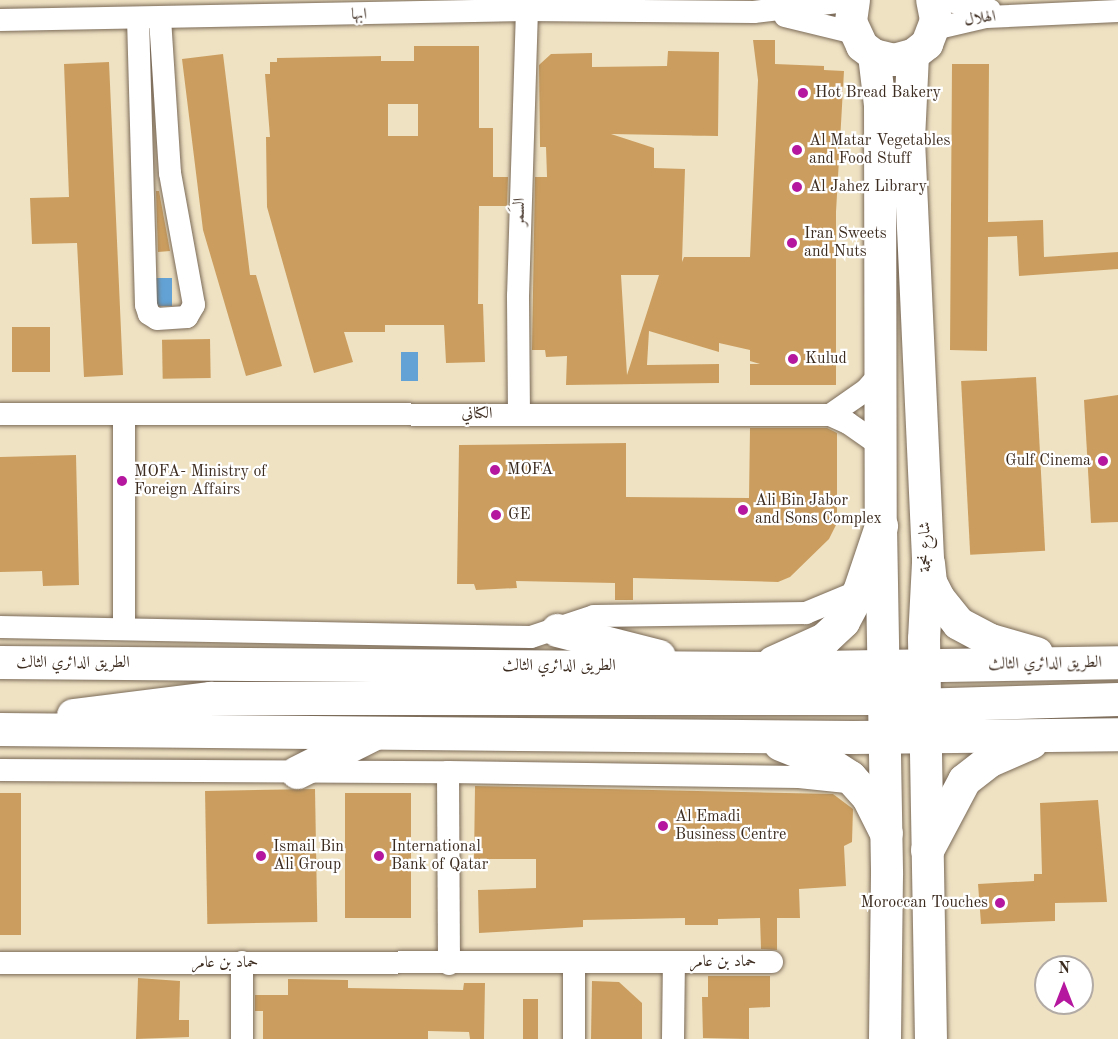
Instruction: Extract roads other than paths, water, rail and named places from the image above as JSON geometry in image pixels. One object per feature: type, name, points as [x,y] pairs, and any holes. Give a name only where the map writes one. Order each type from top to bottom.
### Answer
[{"type":"highway","points":[[754,668],[824,639],[843,621],[859,591],[880,526]]},
{"type":"highway","points":[[928,563],[930,582],[938,598],[952,617],[970,631],[1004,645],[1103,663]]},
{"type":"highway","points":[[557,630],[695,667]]},
{"type":"highway","name":"الطريق الدائري الثالث","points":[[0,662],[754,668],[884,682],[925,666],[1103,663]]},
{"type":"highway","points":[[0,729],[135,704],[210,698],[884,682]]},
{"type":"highway","points":[[884,737],[890,719],[898,711],[925,705],[1118,699]]},
{"type":"highway","points":[[976,702],[965,720],[976,737]]},
{"type":"highway","points":[[0,729],[884,737],[1118,734]]},
{"type":"highway","points":[[297,771],[377,732]]},
{"type":"highway","points":[[758,736],[837,767],[863,789],[886,833]]},
{"type":"highway","points":[[927,850],[952,797],[969,776],[996,757],[1050,736]]},
{"type":"main road","points":[[854,0],[851,22],[864,44],[880,105],[880,526],[886,833],[885,1039]]},
{"type":"main road","points":[[864,44],[894,60],[913,55],[927,44],[933,14]]},
{"type":"main road","name":"شارع نجمة","points":[[913,55],[909,140],[928,563],[925,666],[927,850],[937,1034]]},
{"type":"street","name":"ابها","points":[[0,20],[160,18],[412,7],[754,12],[854,0]]},
{"type":"street","name":"الهلال","points":[[945,0],[963,7],[1028,15]]},
{"type":"street","name":"السَمر","points":[[519,414],[518,284],[526,10]]},
{"type":"street","name":"الهلال","points":[[933,14],[986,17],[1118,10]]},
{"type":"street","name":"ابها","points":[[754,12],[828,24],[864,44]]},
{"type":"street","points":[[138,18],[146,310],[157,319],[182,318],[190,314],[194,305],[176,216],[164,91],[160,18]]},
{"type":"street","points":[[140,92],[164,91]]},
{"type":"street","points":[[830,415],[866,390],[880,374]]},
{"type":"street","name":"الكناني","points":[[0,414],[830,415],[848,423],[880,446]]},
{"type":"street","points":[[124,415],[124,628]]},
{"type":"street","name":"الطريق الدائري الثالث","points":[[0,627],[531,637],[594,616],[806,613],[859,591]]},
{"type":"street","points":[[0,770],[448,771],[826,778],[863,789]]},
{"type":"street","points":[[448,771],[449,964]]},
{"type":"street","points":[[242,962],[242,1039]]},
{"type":"street","points":[[574,962],[574,1039]]},
{"type":"street","name":"حماد بن عامر","points":[[673,1039],[674,962]]},
{"type":"street","name":"حماد بن عامر","points":[[0,963],[772,962]]},
{"type":"water","points":[[155,278],[172,278],[172,306],[155,306]]},
{"type":"water","points":[[401,352],[418,352],[418,381],[401,381]]},
{"type":"place","name":"Hot Bread Bakery","points":[[803,93]]},
{"type":"place","name":"Al Matar Vegetables and Food Stuff","points":[[797,150]]},
{"type":"place","name":"Al Jahez Library","points":[[797,187]]},
{"type":"place","name":"Iran Sweets and Nuts","points":[[792,243]]},
{"type":"place","name":"Kulud","points":[[793,359]]},
{"type":"place","name":"Gulf Cinema","points":[[1103,461]]},
{"type":"place","name":"MOFA","points":[[495,470]]},
{"type":"place","name":"MOFA- Ministry of Foreign Affairs","points":[[122,481]]},
{"type":"place","name":"Ali Bin Jabor and Sons Complex","points":[[743,510]]},
{"type":"place","name":"GE","points":[[496,515]]},
{"type":"place","name":"Al Emadi Business Centre","points":[[663,826]]},
{"type":"place","name":"Ismail Bin Ali Group","points":[[261,856]]},
{"type":"place","name":"International Bank of Qatar","points":[[379,856]]},
{"type":"place","name":"Moroccan Touches","points":[[1000,903]]}]
